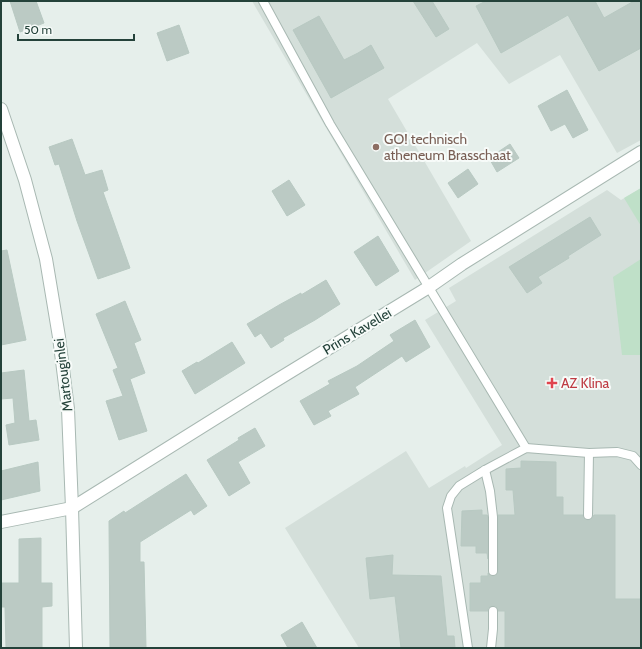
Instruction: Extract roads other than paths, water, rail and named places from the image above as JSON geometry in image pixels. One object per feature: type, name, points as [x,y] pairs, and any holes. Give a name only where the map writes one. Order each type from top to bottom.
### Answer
[{"type":"street","name":"Martouginlei","points":[[1,109],[25,180],[46,259],[59,337],[68,409],[76,648]]},
{"type":"street","name":"Prins Kavellei","points":[[72,508],[272,383],[430,287],[462,264],[641,152]]},
{"type":"street","points":[[1,522],[72,508]]},
{"type":"lane","points":[[263,1],[330,124],[526,448]]},
{"type":"lane","points":[[468,648],[447,508],[451,496],[459,486],[526,448],[590,453],[617,452],[633,456],[641,465]]},
{"type":"lane","points":[[588,515],[590,453]]},
{"type":"lane","points":[[485,470],[490,491],[493,517],[493,571]]},
{"type":"lane","points":[[491,648],[493,610]]},
{"type":"place","name":"GO! technisch atheneum Brasschaat","points":[[376,147]]},
{"type":"place","name":"AZ Klina","points":[[552,383]]}]
